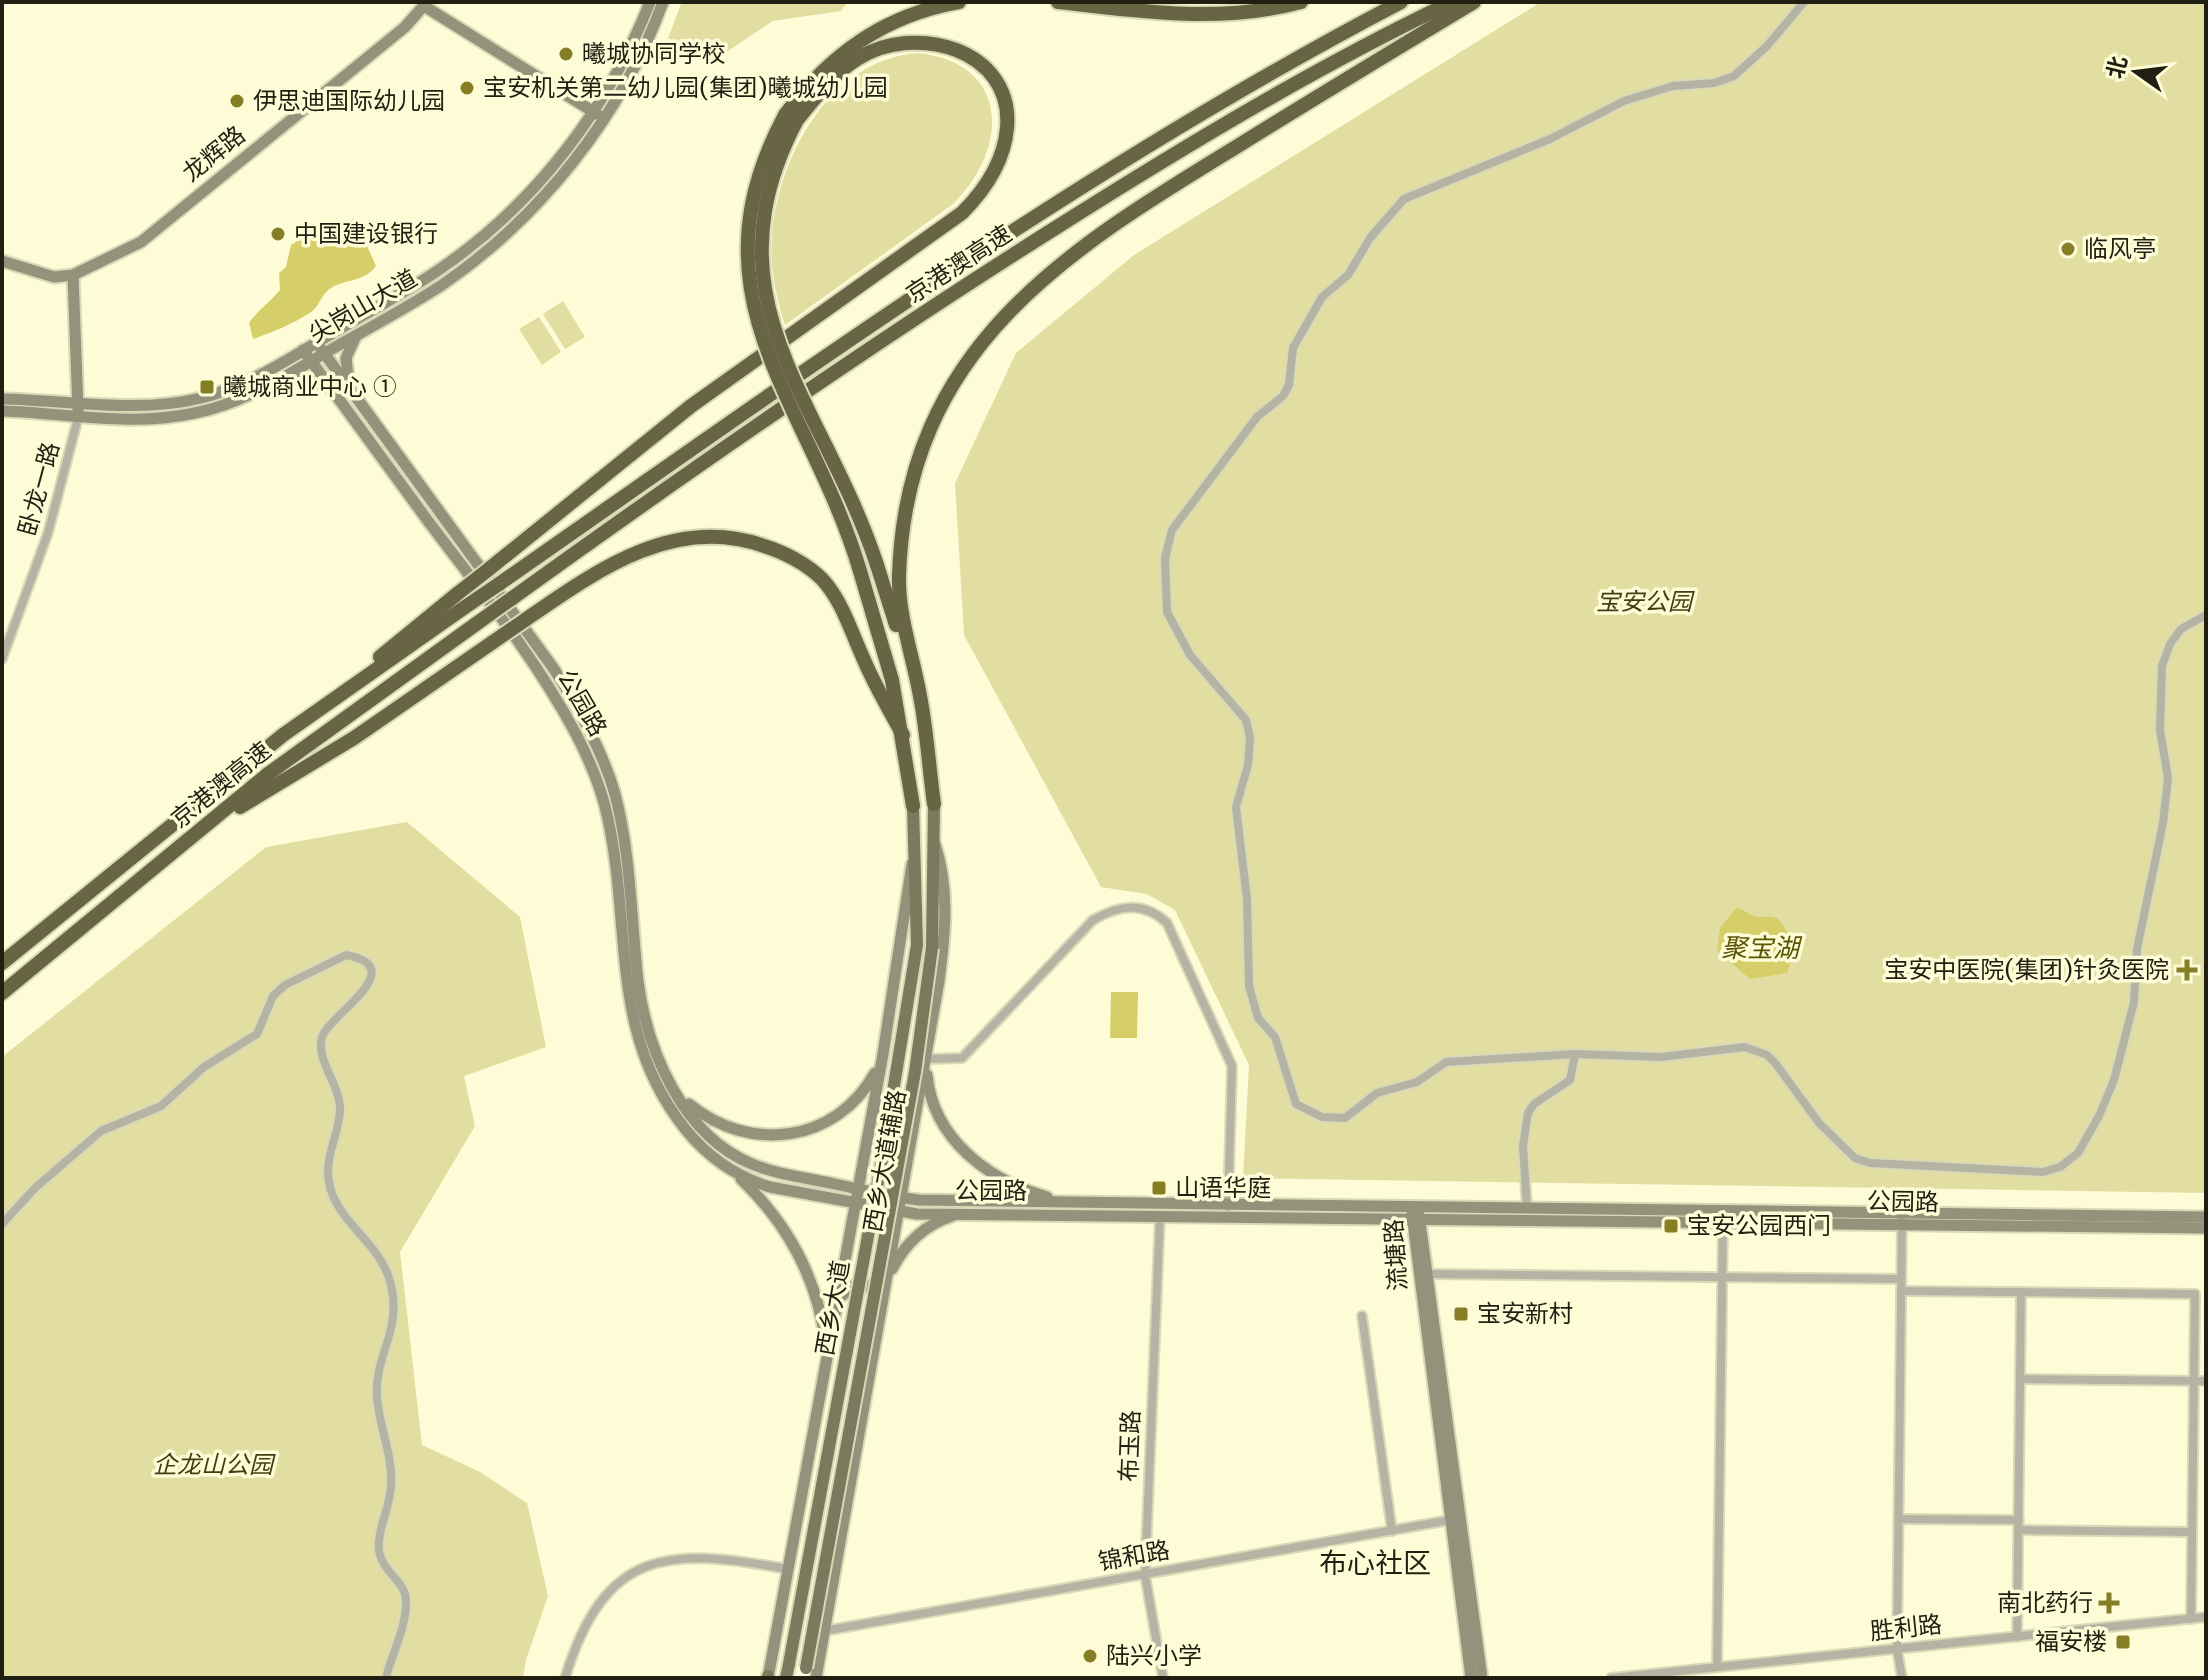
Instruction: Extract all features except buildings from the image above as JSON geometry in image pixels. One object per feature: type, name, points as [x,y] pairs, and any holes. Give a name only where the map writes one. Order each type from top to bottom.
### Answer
[{"type":"highway","points":[[913,806],[892,680],[845,521],[787,399],[751,306],[747,268],[751,208],[767,152],[823,68],[860,39],[901,17],[959,2]]},
{"type":"highway","points":[[1058,2],[1177,16],[1249,13],[1301,2]]},
{"type":"highway","name":"京港澳高速","points":[[2,963],[283,735],[461,601],[499,584],[939,277],[1144,149],[1401,2]]},
{"type":"highway","name":"京港澳高速","points":[[2,993],[268,774],[511,599],[950,294],[1163,161],[1377,38],[1452,2]]},
{"type":"highway","points":[[934,804],[920,697],[901,608],[899,579],[907,499],[914,465],[932,419],[983,338],[1035,285],[1099,235],[1208,164],[1474,2]]},
{"type":"highway","points":[[461,601],[489,569],[691,406],[962,213],[988,183],[1003,147],[1007,126],[1005,108],[989,74],[957,50],[940,43],[918,40],[896,42],[856,59],[791,118],[771,176],[760,237],[765,303],[793,376],[861,517],[920,697]]},
{"type":"highway","points":[[198,831],[354,738],[578,583],[639,550],[695,536],[754,542],[777,550],[821,579],[839,602],[864,662],[903,735]]},
{"type":"main road","name":"尖岗山大道","points":[[2,411],[115,420],[177,417],[224,405],[280,380],[443,284],[496,243],[547,192],[599,115],[650,2]]},
{"type":"main road","name":"尖岗山大道","points":[[2,399],[156,406],[201,398],[246,382],[423,280],[484,235],[526,198],[599,115],[630,76],[663,2]]},
{"type":"main road","points":[[426,4],[599,115]]},
{"type":"main road","name":"龙辉路","points":[[73,275],[141,242],[405,27],[426,4]]},
{"type":"main road","points":[[2,261],[54,277],[73,275],[78,418]]},
{"type":"main road","points":[[350,389],[346,358],[357,335]]},
{"type":"main road","name":"公园路","points":[[316,342],[554,669],[595,741],[611,780],[622,828],[643,1012],[656,1053],[677,1094],[705,1130],[742,1160],[776,1172],[901,1197],[1228,1210],[1723,1222],[2206,1217]]},
{"type":"main road","name":"公园路","points":[[303,350],[522,645],[576,734],[596,779],[608,820],[628,999],[643,1058],[678,1119],[706,1151],[733,1171],[770,1187],[898,1213],[1160,1215],[1228,1210]]},
{"type":"main road","points":[[280,380],[306,379],[331,389]]},
{"type":"main road","name":"西乡大道","points":[[804,1673],[915,1072],[932,948],[934,804]]},
{"type":"main road","name":"西乡大道","points":[[786,1678],[880,1171],[917,945],[913,806]]},
{"type":"main road","name":"西乡大道辅路","points":[[816,1678],[926,1059],[946,916],[941,863],[934,840]]},
{"type":"main road","name":"西乡大道辅路","points":[[768,1677],[883,1054],[903,903],[916,847]]},
{"type":"main road","points":[[677,1094],[729,1127],[767,1136],[797,1134],[827,1124],[843,1114],[867,1087],[883,1054]]},
{"type":"main road","points":[[926,1059],[932,1102],[940,1120],[966,1155],[1010,1184],[1063,1202]]},
{"type":"main road","points":[[875,1095],[876,1108],[887,1121],[904,1122],[917,1109]]},
{"type":"main road","points":[[733,1171],[773,1213],[799,1253],[817,1299],[826,1358]]},
{"type":"main road","name":"公园路","points":[[1415,1214],[1527,1208],[2206,1228]]},
{"type":"main road","points":[[885,1288],[891,1271],[909,1242],[941,1219],[962,1213]]},
{"type":"main road","name":"流塘路","points":[[1415,1214],[1428,1274],[1482,1678]]},
{"type":"main road","name":"流塘路","points":[[1415,1214],[1471,1678]]},
{"type":"main road","points":[[837,1302],[849,1288],[862,1285],[876,1290],[882,1302]]},
{"type":"street","points":[[1804,2],[1767,46],[1734,76],[1714,83],[1673,86],[1624,101],[1550,139],[1404,199],[1370,238],[1348,275],[1322,297],[1293,348],[1289,385],[1283,396],[1257,417],[1172,530],[1165,558],[1167,612],[1176,633],[1246,720],[1250,738],[1248,765],[1236,807],[1248,921],[1249,986],[1258,1018],[1275,1037],[1296,1104],[1322,1117],[1345,1118],[1377,1093],[1417,1082],[1446,1062],[1575,1054],[1661,1057],[1745,1047],[1767,1055],[1776,1064],[1819,1123],[1855,1158],[1870,1163],[2043,1172],[2060,1167],[2078,1153],[2099,1116],[2114,1080],[2134,1002],[2137,949],[2163,823],[2168,778],[2160,730],[2162,666],[2170,644],[2181,629],[2206,615]]},
{"type":"street","name":"卧龙一路","points":[[2,659],[48,533],[78,418]]},
{"type":"street","points":[[926,1059],[962,1058],[1093,920],[1113,908],[1137,907],[1154,911],[1167,923],[1232,1066],[1228,1210]]},
{"type":"street","points":[[2,1224],[35,1188],[101,1131],[161,1106],[204,1067],[257,1034],[273,996],[285,985],[346,955],[365,963],[370,972],[366,992],[328,1023],[321,1049],[340,1105],[340,1121],[328,1169],[329,1185],[343,1216],[381,1259],[394,1298],[392,1338],[379,1375],[377,1394],[391,1461],[391,1486],[379,1548],[388,1573],[407,1598],[400,1637],[386,1678]]},
{"type":"street","points":[[1527,1208],[1523,1128],[1534,1104],[1570,1080],[1575,1054]]},
{"type":"street","name":"布玉路","points":[[1160,1215],[1145,1575],[1163,1678]]},
{"type":"street","points":[[1902,1219],[1897,1649],[1902,1678]]},
{"type":"street","points":[[1717,1667],[1723,1222]]},
{"type":"street","points":[[1428,1274],[1901,1279]]},
{"type":"street","points":[[1901,1291],[2195,1294],[2191,1619]]},
{"type":"street","points":[[2017,1637],[2021,1293]]},
{"type":"street","points":[[1362,1316],[1392,1531]]},
{"type":"street","points":[[2020,1379],[2206,1381]]},
{"type":"street","points":[[1899,1519],[2192,1532]]},
{"type":"street","name":"锦和路","points":[[824,1631],[1450,1520]]},
{"type":"street","points":[[565,1678],[575,1645],[595,1608],[614,1588],[640,1570],[671,1558],[690,1556],[787,1569]]},
{"type":"street","name":"胜利路","points":[[1611,1678],[2206,1617]]},
{"type":"green space","points":[[682,2],[848,2],[841,11],[773,21],[713,61],[668,38]]},
{"type":"green space","name":"宝安公园","points":[[1541,2],[2206,2],[2206,1193],[1243,1178],[1249,1065],[1175,910],[1147,894],[1101,887],[964,635],[955,483],[1016,353],[1134,255]]},
{"type":"green space","points":[[918,53],[949,60],[971,73],[985,91],[991,112],[991,135],[984,159],[953,204],[785,325],[774,281],[772,234],[777,204],[798,144],[835,92],[859,73],[887,59]]},
{"type":"green space","points":[[563,301],[585,337],[565,349],[543,314]]},
{"type":"green space","points":[[539,317],[561,352],[542,365],[519,329]]},
{"type":"green space","name":"企龙山公园","points":[[407,822],[520,917],[546,1047],[464,1076],[475,1126],[400,1252],[422,1445],[480,1472],[527,1503],[548,1596],[523,1678],[2,1678],[2,1057],[266,847]]},
{"type":"water","points":[[355,219],[376,266],[360,278],[331,288],[304,316],[253,339],[249,323],[280,290],[279,273],[286,267],[291,245],[321,226]]},
{"type":"water","name":"聚宝湖","points":[[1737,907],[1754,916],[1776,918],[1784,926],[1791,946],[1787,973],[1750,979],[1717,951],[1720,928]]},
{"type":"water","points":[[1111,992],[1138,992],[1137,1038],[1110,1038]]},
{"type":"place","name":"曦城协同学校","points":[[566,54]]},
{"type":"place","name":"宝安机关第二幼儿园(集团)曦城幼儿园","points":[[467,88]]},
{"type":"place","name":"伊思迪国际幼儿园","points":[[237,101]]},
{"type":"place","name":"中国建设银行","points":[[278,234]]},
{"type":"place","name":"临风亭","points":[[2068,249]]},
{"type":"place","name":"曦城商业中心 ①","points":[[207,387]]},
{"type":"place","name":"宝安中医院(集团)针灸医院","points":[[2187,970]]},
{"type":"place","name":"山语华庭","points":[[1159,1188]]},
{"type":"place","name":"宝安公园西门","points":[[1671,1226]]},
{"type":"place","name":"宝安新村","points":[[1461,1314]]},
{"type":"place","name":"南北药行","points":[[2109,1603]]},
{"type":"place","name":"福安楼","points":[[2123,1642]]},
{"type":"place","name":"陆兴小学","points":[[1090,1656]]},
{"type":"district","name":"布心社区","points":[[1375,1563]]}]
